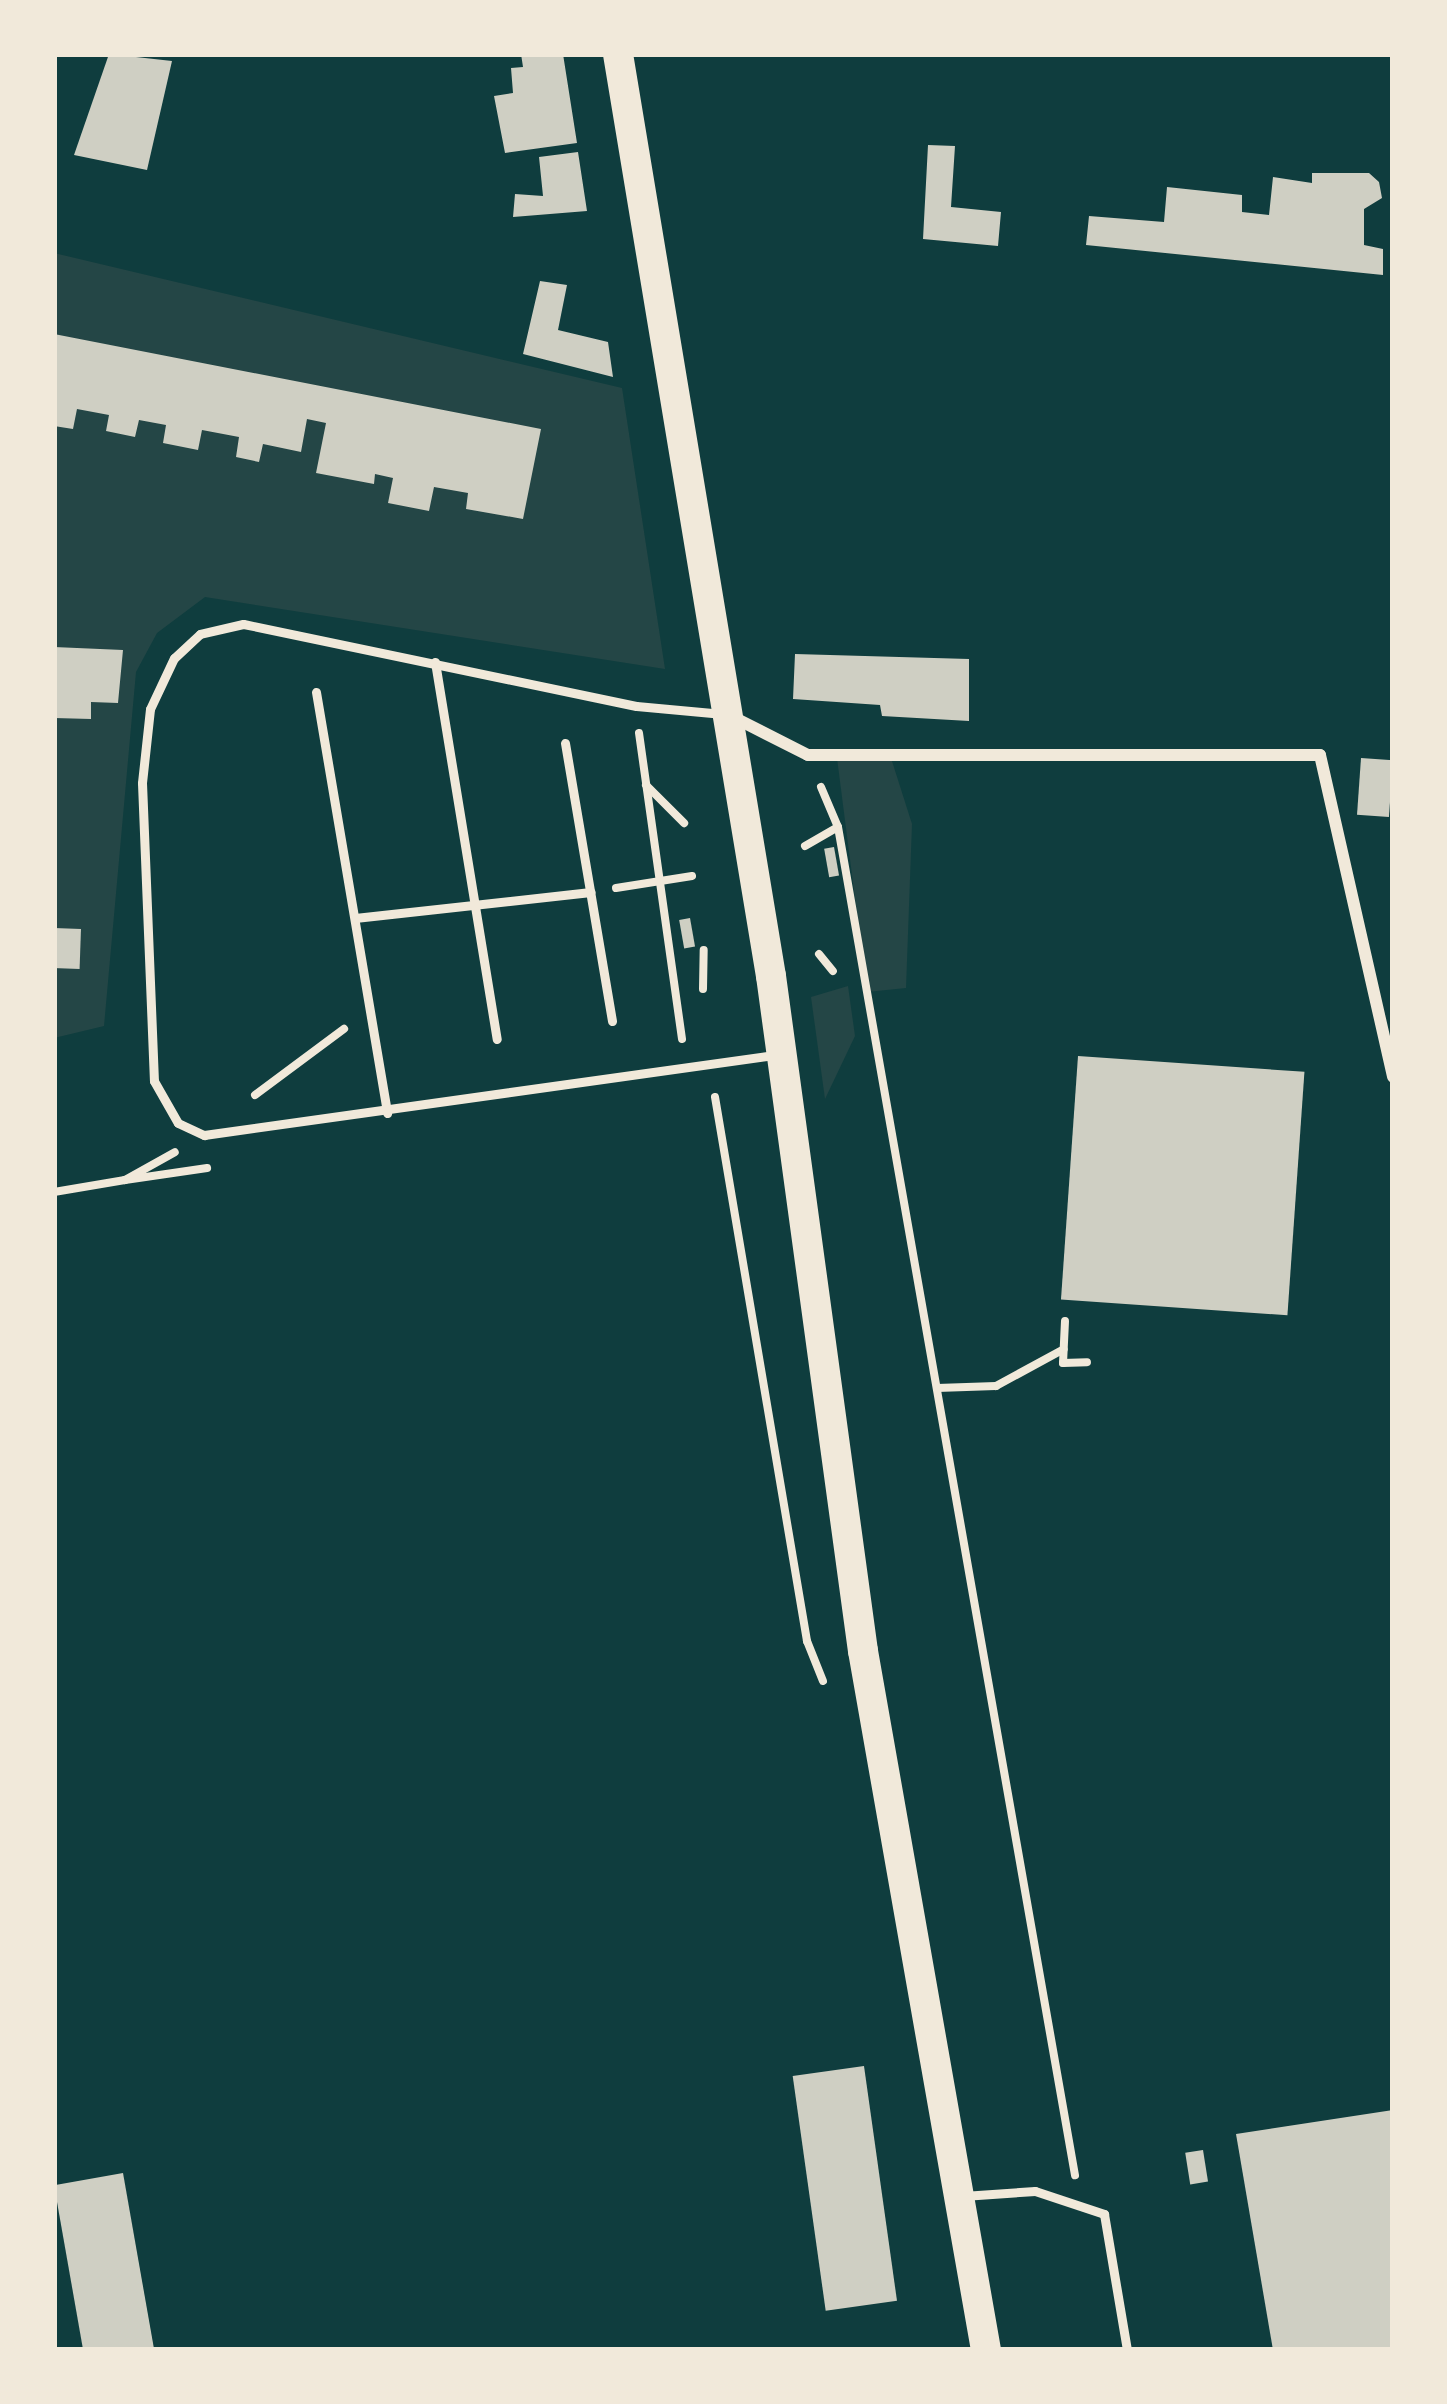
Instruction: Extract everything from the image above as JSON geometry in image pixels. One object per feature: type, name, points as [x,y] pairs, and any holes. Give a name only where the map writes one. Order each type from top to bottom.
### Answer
[{"type":"main road","points":[[618,54],[728,715],[863,1652],[986,2350]]},
{"type":"street","points":[[728,715],[808,755],[1320,755],[1393,1077]]},
{"type":"lane","points":[[728,715],[636,706],[243,624],[200,634],[174,658],[150,709],[142,783],[143,948],[159,1099],[178,1123],[204,1135],[387,1113],[685,1064],[779,1054]]},
{"type":"lane","points":[[434,662],[497,1039]]},
{"type":"lane","points":[[316,692],[387,1113]]},
{"type":"lane","points":[[565,742],[612,1022]]},
{"type":"lane","points":[[356,918],[475,909],[592,892]]},
{"type":"lane","points":[[958,2197],[1035,2192],[1104,2215],[1127,2350]]},
{"type":"path","points":[[636,706],[656,881],[685,1064]]},
{"type":"path","points":[[808,755],[838,827],[1080,2206]]},
{"type":"path","points":[[645,784],[684,823]]},
{"type":"path","points":[[805,846],[838,827]]},
{"type":"path","points":[[592,892],[692,876]]},
{"type":"path","points":[[703,989],[704,950]]},
{"type":"path","points":[[820,954],[833,971]]},
{"type":"path","points":[[704,1098],[718,1097],[807,1641],[833,1705]]},
{"type":"path","points":[[125,1180],[220,1167]]},
{"type":"path","points":[[1065,1321],[1063,1363],[1088,1361]]},
{"type":"path","points":[[936,1388],[996,1386],[1064,1349]]},
{"type":"shaded area","points":[[54,253],[622,388],[665,669],[205,597],[157,633],[136,672],[104,1026],[54,1038]]},
{"type":"shaded area","points":[[837,758],[891,758],[912,824],[906,988],[867,992]]},
{"type":"shaded area","points":[[848,986],[855,1036],[825,1099],[811,997]]},
{"type":"building","points":[[109,54],[172,61],[147,170],[74,155]]},
{"type":"building","points":[[521,54],[563,54],[577,143],[505,153],[494,96],[513,93],[511,68],[523,67]]},
{"type":"building","points":[[928,145],[955,146],[951,207],[1001,212],[998,246],[923,239]]},
{"type":"building","points":[[578,152],[587,211],[513,217],[515,194],[543,196],[539,157]]},
{"type":"building","points":[[1312,173],[1369,173],[1379,182],[1382,198],[1364,209],[1364,245],[1383,249],[1383,275],[1086,245],[1089,216],[1164,222],[1167,187],[1242,195],[1242,212],[1269,215],[1273,177],[1312,183]]},
{"type":"building","points":[[540,281],[567,285],[558,330],[608,342],[613,377],[523,354]]},
{"type":"building","points":[[54,334],[541,429],[523,519],[466,509],[468,493],[434,487],[429,511],[388,503],[393,478],[375,474],[374,484],[316,473],[326,423],[307,419],[301,452],[263,444],[259,462],[236,457],[239,437],[202,430],[198,450],[163,443],[166,425],[139,420],[135,437],[106,431],[109,415],[77,409],[73,429],[54,426]]},
{"type":"building","points":[[54,647],[123,650],[118,703],[91,702],[91,719],[54,718]]},
{"type":"building","points":[[795,654],[969,659],[969,721],[882,716],[880,705],[793,699]]},
{"type":"building","points":[[1361,758],[1393,760],[1389,817],[1357,815]]},
{"type":"building","points":[[834,847],[839,876],[829,877],[824,849]]},
{"type":"building","points":[[690,918],[695,947],[684,948],[679,920]]},
{"type":"building","points":[[54,928],[81,929],[80,969],[54,968]]},
{"type":"building","points":[[1078,1056],[1304,1072],[1287,1315],[1061,1299]]},
{"type":"building","points":[[864,2066],[897,2301],[826,2311],[793,2076]]},
{"type":"building","points":[[1393,2110],[1393,2350],[1273,2350],[1236,2134]]},
{"type":"building","points":[[1203,2150],[1208,2182],[1190,2184],[1185,2153]]},
{"type":"building","points":[[123,2173],[154,2350],[83,2350],[54,2185]]}]
